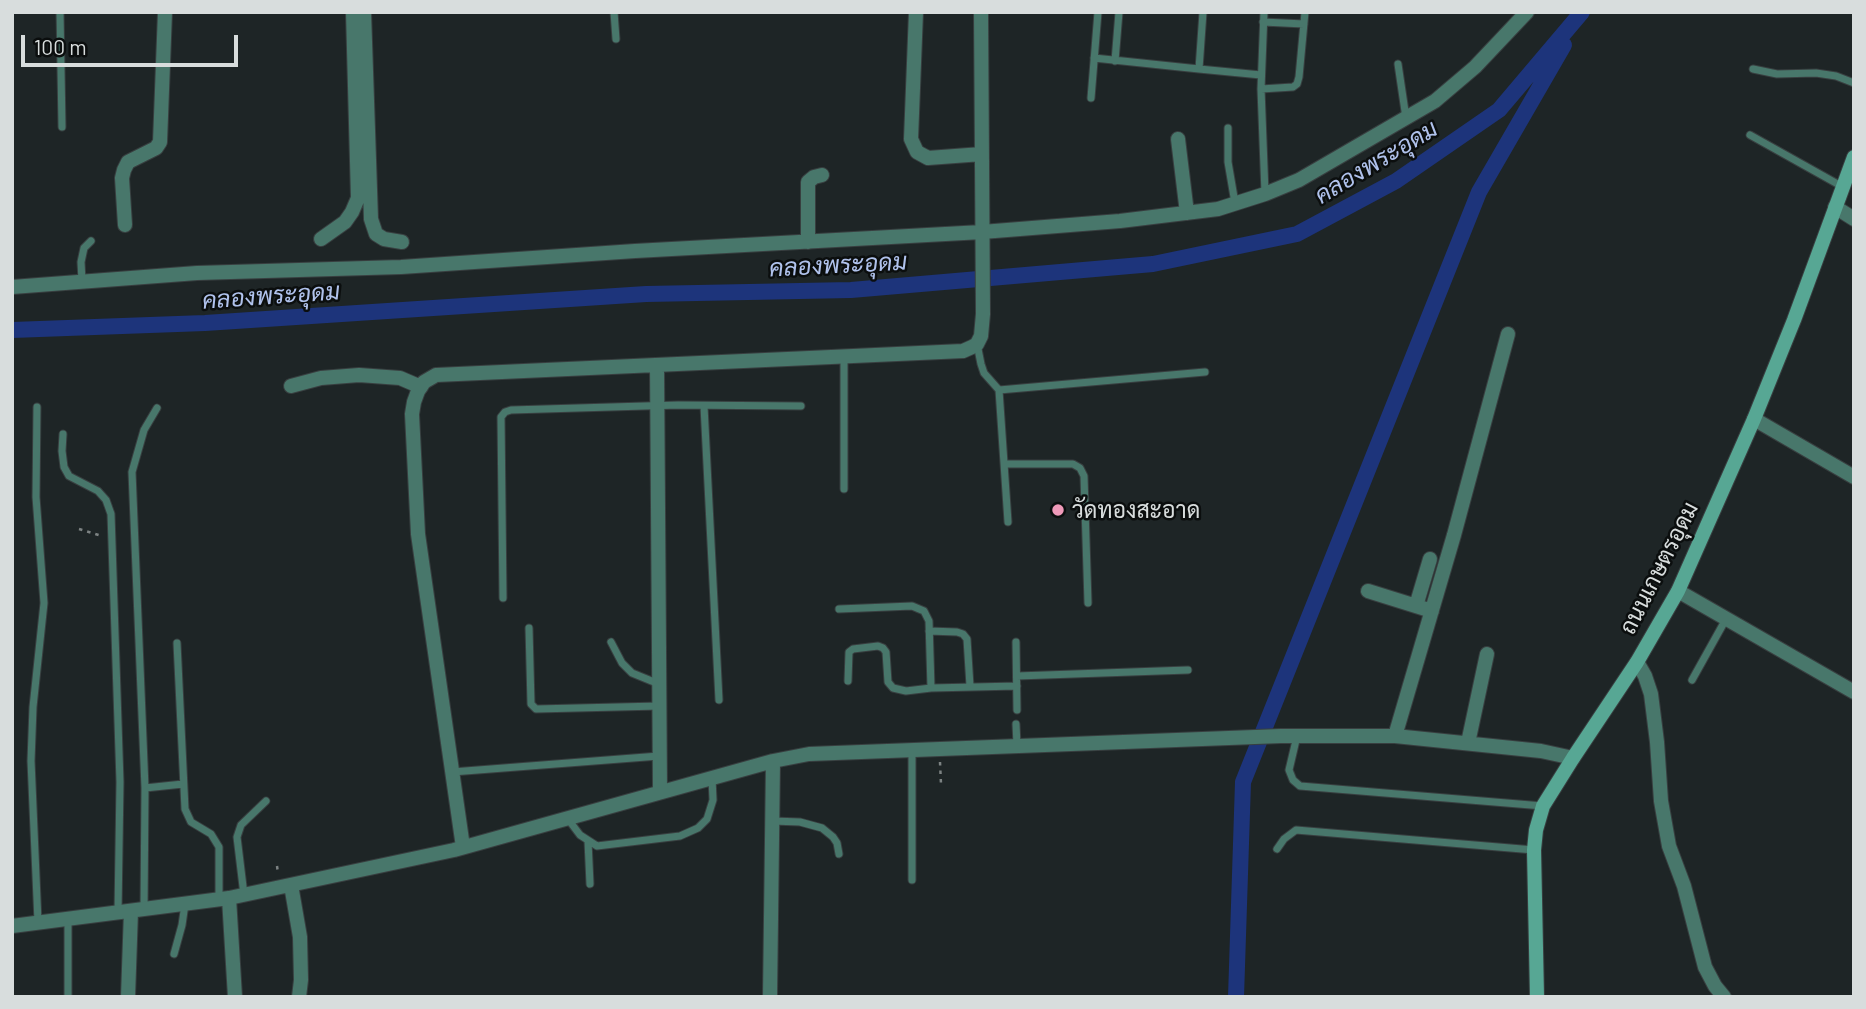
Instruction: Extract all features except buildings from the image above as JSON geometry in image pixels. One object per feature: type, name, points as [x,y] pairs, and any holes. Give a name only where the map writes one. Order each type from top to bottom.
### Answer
[{"type":"street","points":[[125,225],[122,178],[124,170],[128,162],[156,148],[160,142],[165,12]]},
{"type":"street","points":[[321,239],[345,222],[358,198],[353,12]]},
{"type":"street","points":[[364,12],[371,219],[376,234],[384,239],[402,242]]},
{"type":"street","points":[[916,12],[911,139],[917,152],[928,158],[982,154]]},
{"type":"street","points":[[463,847],[418,534],[412,414],[421,387],[436,375],[963,351],[977,344],[981,336],[983,314],[981,12]]},
{"type":"street","points":[[12,288],[197,273],[401,267],[982,232],[1120,221],[1217,209],[1299,180],[1435,101],[1475,67],[1521,15]]},
{"type":"street","points":[[1178,139],[1188,213]]},
{"type":"street","name":"ถนนเกษตรอุดม","points":[[1537,997],[1534,850],[1543,806],[1637,662],[1678,591],[1754,419],[1854,157]]},
{"type":"street","points":[[808,242],[808,182],[822,175]]},
{"type":"street","points":[[1835,207],[1854,219]]},
{"type":"street","points":[[1395,736],[1458,522],[1508,334]]},
{"type":"street","points":[[657,365],[660,792]]},
{"type":"street","points":[[291,386],[321,378],[359,375],[400,378],[421,387]]},
{"type":"street","points":[[1754,419],[1854,477]]},
{"type":"street","points":[[1416,606],[1430,559]]},
{"type":"street","points":[[1368,591],[1432,611]]},
{"type":"street","points":[[1678,591],[1854,692]]},
{"type":"street","points":[[1468,743],[1487,654]]},
{"type":"street","points":[[1637,662],[1651,694],[1661,801],[1669,846],[1684,886],[1705,967],[1724,997]]},
{"type":"street","points":[[12,926],[185,904],[291,885],[463,847],[773,761],[809,754],[1232,737],[1395,736],[1541,751],[1573,758]]},
{"type":"street","points":[[770,997],[773,761]]},
{"type":"street","points":[[291,885],[300,937],[299,997]]},
{"type":"street","points":[[224,898],[235,997]]},
{"type":"street","points":[[128,997],[131,911]]},
{"type":"lane","points":[[60,12],[62,127]]},
{"type":"lane","points":[[614,12],[617,39]]},
{"type":"lane","points":[[1091,98],[1098,12]]},
{"type":"lane","points":[[1115,61],[1119,12]]},
{"type":"lane","points":[[1199,69],[1203,12]]},
{"type":"lane","points":[[1264,12],[1261,89],[1265,194]]},
{"type":"lane","points":[[1261,89],[1293,88],[1297,84],[1305,12]]},
{"type":"lane","points":[[1263,22],[1304,24]]},
{"type":"lane","points":[[1094,58],[1261,75]]},
{"type":"lane","points":[[1398,64],[1406,119]]},
{"type":"lane","points":[[1753,69],[1777,74],[1816,73],[1836,76],[1854,83]]},
{"type":"lane","points":[[1228,128],[1228,162],[1235,204]]},
{"type":"lane","points":[[1750,135],[1843,187]]},
{"type":"lane","points":[[82,282],[81,262],[84,248],[90,242]]},
{"type":"lane","points":[[977,344],[985,373],[999,390],[1008,522]]},
{"type":"lane","points":[[844,357],[844,489]]},
{"type":"lane","points":[[999,390],[1205,372]]},
{"type":"lane","points":[[503,598],[501,417],[505,412],[657,406],[801,407]]},
{"type":"lane","points":[[704,406],[719,700]]},
{"type":"lane","points":[[37,407],[36,497],[44,603],[33,707],[31,761],[38,923]]},
{"type":"lane","points":[[131,911],[145,788],[132,472],[144,430],[157,408]]},
{"type":"lane","points":[[63,434],[64,467],[69,476],[98,491],[106,500],[111,514],[120,782],[131,911]]},
{"type":"lane","points":[[1004,464],[1073,464],[1080,468],[1084,476],[1088,603]]},
{"type":"lane","points":[[839,609],[912,606],[924,611],[929,621],[931,688]]},
{"type":"lane","points":[[1692,680],[1726,619]]},
{"type":"lane","points":[[529,628],[531,704],[537,709],[660,706]]},
{"type":"lane","points":[[929,631],[957,632],[967,639],[970,686]]},
{"type":"lane","points":[[611,642],[622,663],[632,673],[659,684]]},
{"type":"lane","points":[[1016,642],[1017,710]]},
{"type":"lane","points":[[177,643],[185,809],[191,822],[211,834],[219,847],[224,898]]},
{"type":"lane","points":[[848,681],[849,652],[853,649],[878,646],[886,652],[888,682],[893,688],[906,691],[970,686],[1017,686]]},
{"type":"lane","points":[[1017,676],[1188,670]]},
{"type":"lane","points":[[1016,724],[1017,746]]},
{"type":"lane","points":[[1297,736],[1289,770],[1293,780],[1300,786],[1543,806]]},
{"type":"lane","points":[[912,750],[912,880]]},
{"type":"lane","points":[[452,772],[660,756]]},
{"type":"lane","points":[[567,818],[579,835],[597,846],[680,836],[698,828],[707,819],[713,800],[712,778]]},
{"type":"lane","points":[[145,788],[183,784]]},
{"type":"lane","points":[[244,895],[237,837],[241,825],[266,801]]},
{"type":"lane","points":[[772,821],[800,822],[822,828],[837,842],[839,855]]},
{"type":"lane","points":[[1277,849],[1284,839],[1296,830],[1534,850]]},
{"type":"lane","points":[[588,841],[590,884]]},
{"type":"lane","points":[[174,954],[185,904]]},
{"type":"lane","points":[[68,919],[68,997]]},
{"type":"path","points":[[79,529],[111,539]]},
{"type":"path","points":[[939,749],[941,783]]},
{"type":"waterway","name":"คลองพระอุดม","points":[[12,330],[205,323],[646,294],[851,290],[1153,264],[1297,234],[1396,181],[1499,110],[1582,12]]},
{"type":"waterway","points":[[1236,997],[1243,782],[1479,192],[1564,45]]},
{"type":"place","name":"วัดทองสะอาด","points":[[1058,510]]}]
